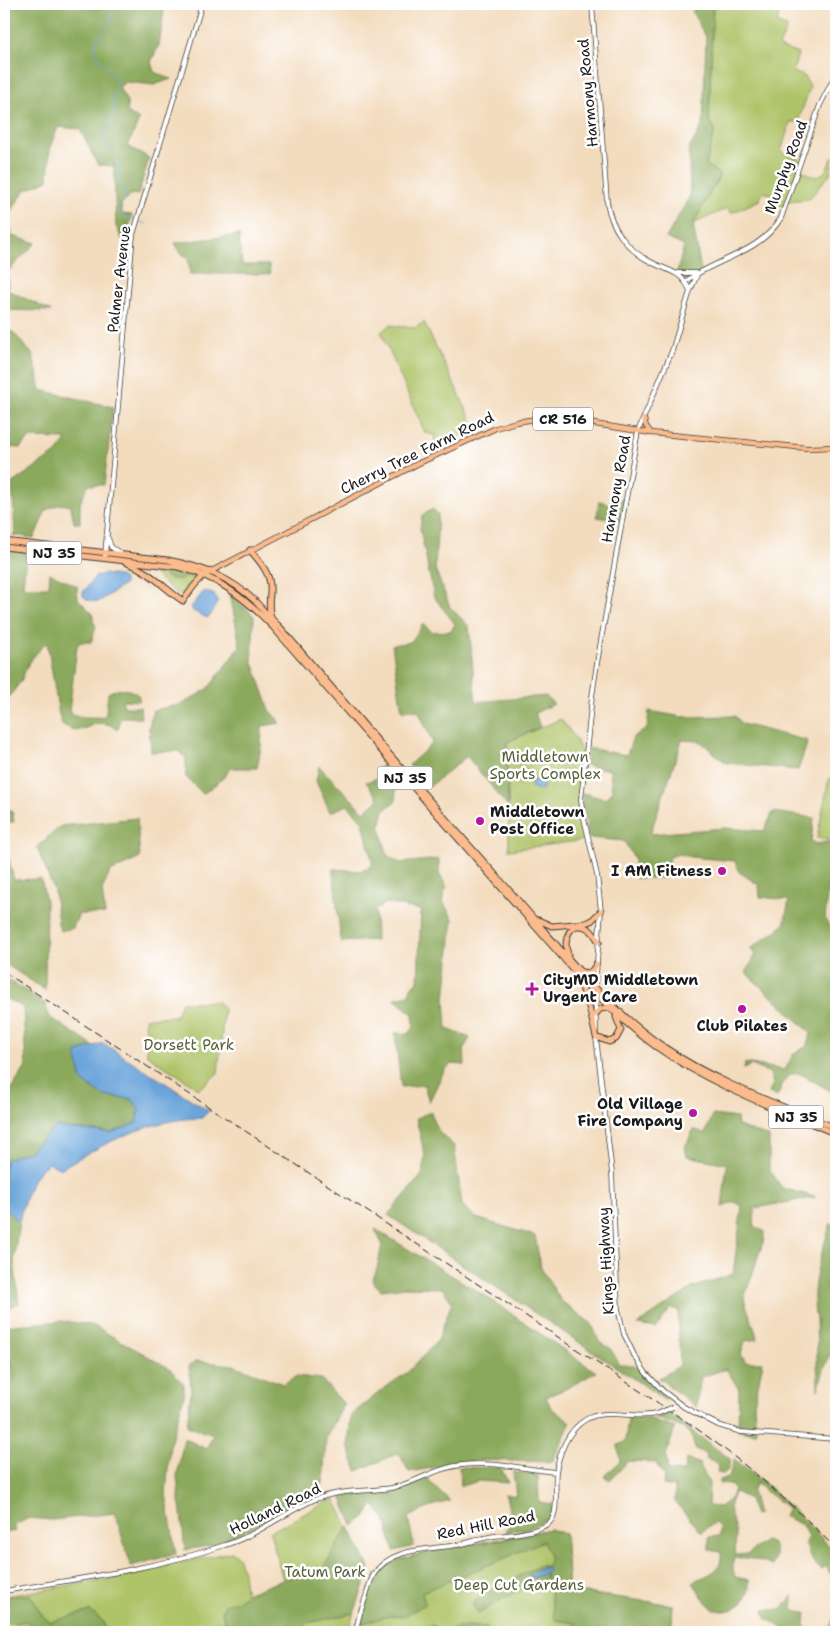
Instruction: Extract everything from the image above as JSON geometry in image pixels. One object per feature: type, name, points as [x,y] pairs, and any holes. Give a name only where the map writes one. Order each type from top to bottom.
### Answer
[{"type":"highway","name":"NJ 35","points":[[4,541],[105,555],[117,560],[178,567],[204,575],[241,596],[273,627],[609,1008],[656,1047],[700,1074],[836,1134]]},
{"type":"highway","name":"NJ 35","points":[[4,547],[122,555],[175,561],[210,571],[241,590],[272,620],[532,916],[579,973]]},
{"type":"highway","points":[[250,550],[269,578],[269,608],[272,620]]},
{"type":"highway","name":"CR 516","points":[[117,560],[146,571],[169,592],[183,601],[204,575]]},
{"type":"highway","points":[[532,916],[545,925],[556,926],[588,922],[601,911]]},
{"type":"highway","points":[[570,960],[565,940],[568,933],[574,928],[589,929],[599,942]]},
{"type":"highway","points":[[596,964],[591,971],[579,973],[596,1037],[609,1042],[614,1041],[618,1037],[620,1026],[615,1013]]},
{"type":"highway","name":"NJ 35","points":[[595,990],[642,1031],[696,1067],[741,1089],[836,1128]]},
{"type":"highway","points":[[595,1015],[600,1009],[609,1008]]},
{"type":"main road","name":"Cherry Tree Farm Road","points":[[204,575],[417,464],[507,424],[534,419],[558,418],[652,433],[806,448],[836,447]]},
{"type":"main road","points":[[644,419],[646,426],[652,433]]},
{"type":"street","name":"Palmer Avenue","points":[[105,555],[133,235],[202,4]]},
{"type":"street","name":"Harmony Road","points":[[592,4],[607,202],[612,224],[634,250],[653,263],[678,274],[686,281],[690,291],[672,351],[638,431],[597,663],[582,791],[582,807],[598,881],[601,911],[595,990]]},
{"type":"street","name":"Murphy Road","points":[[686,281],[698,273],[752,247],[762,241],[774,229],[781,218],[820,105],[836,74]]},
{"type":"street","points":[[678,274],[698,273],[690,291]]},
{"type":"street","points":[[107,536],[112,547],[122,555]]},
{"type":"street","name":"Kings Highway","points":[[595,990],[596,1037],[612,1173],[616,1295],[619,1316],[629,1345],[639,1364],[659,1387],[679,1403],[696,1414],[730,1429],[772,1435],[836,1439]]},
{"type":"street","name":"Red Hill Road","points":[[356,1632],[372,1577],[383,1564],[397,1556],[417,1550],[458,1545],[482,1538],[511,1535],[547,1524],[555,1511],[556,1472],[568,1438],[575,1428],[585,1420],[605,1414],[652,1416],[679,1403]]},
{"type":"street","name":"Holland Road","points":[[4,1591],[134,1569],[211,1549],[244,1538],[312,1501],[329,1494],[398,1486],[453,1466],[484,1464],[556,1472]]},
{"type":"green space","points":[[4,4],[173,4],[164,10],[159,45],[151,62],[154,72],[171,79],[154,85],[126,82],[119,87],[127,102],[127,112],[139,120],[128,146],[149,158],[138,195],[132,194],[121,204],[122,214],[132,215],[122,239],[116,226],[114,166],[98,165],[80,129],[58,127],[50,147],[48,180],[24,191],[8,216],[12,236],[36,243],[8,271],[8,290],[51,311],[4,310]]},
{"type":"green space","points":[[698,4],[713,4],[709,121],[715,129],[706,164],[720,175],[693,224],[701,271],[687,281],[677,272],[684,246],[666,238],[690,196],[689,149],[703,124],[706,37],[692,12]]},
{"type":"green space","points":[[713,4],[781,4],[777,24],[787,27],[779,47],[798,54],[793,72],[804,76],[810,87],[798,122],[790,122],[781,152],[802,160],[799,169],[815,177],[824,173],[833,157],[830,174],[809,199],[787,201],[785,206],[774,204],[776,195],[762,192],[760,200],[731,213],[728,208],[693,224],[720,175],[706,164],[715,129],[709,121]]},
{"type":"green space","points":[[239,235],[242,265],[269,265],[270,274],[190,274],[188,259],[180,252],[175,243]]},
{"type":"green space","points":[[424,322],[476,429],[436,448],[434,435],[425,433],[381,332],[390,325],[415,328]]},
{"type":"green space","points":[[4,331],[13,332],[33,355],[41,390],[113,407],[104,485],[88,485],[80,503],[80,523],[74,523],[71,506],[60,504],[46,510],[34,538],[13,535],[15,532],[12,483],[59,451],[66,439],[30,438],[20,448],[6,447],[4,433]]},
{"type":"green space","points":[[616,498],[624,499],[621,521],[597,517],[599,501],[615,505]]},
{"type":"green space","points":[[433,509],[438,514],[435,569],[450,607],[469,626],[476,702],[546,696],[554,704],[535,713],[540,727],[507,742],[508,807],[467,756],[429,787],[409,765],[433,743],[418,710],[402,711],[392,645],[411,642],[423,624],[432,632],[451,631],[455,624],[434,597],[420,529],[422,515]]},
{"type":"green space","points":[[7,550],[26,552],[23,587],[49,587],[50,573],[77,586],[78,599],[93,614],[93,621],[96,627],[91,642],[80,642],[77,646],[69,711],[80,716],[103,717],[106,714],[108,693],[124,689],[132,691],[139,696],[139,701],[123,700],[122,702],[125,707],[140,707],[141,718],[122,718],[119,720],[119,728],[117,730],[110,725],[101,723],[81,730],[69,728],[62,724],[47,641],[29,662],[21,681],[4,704],[4,583]]},
{"type":"green space","points":[[144,566],[178,570],[195,574],[196,576],[180,595],[170,589]]},
{"type":"green space","points":[[160,571],[183,573],[187,577],[172,579],[163,574]]},
{"type":"green space","points":[[230,594],[254,616],[252,660],[270,710],[281,723],[262,726],[257,768],[231,768],[222,779],[203,794],[186,777],[186,758],[178,751],[151,752],[149,727],[153,710],[180,705],[208,689],[240,646]]},
{"type":"green space","points":[[649,711],[683,717],[735,716],[742,724],[808,741],[798,770],[726,763],[700,741],[682,740],[650,834],[726,828],[764,831],[773,812],[814,818],[811,841],[816,844],[832,841],[836,834],[836,873],[828,881],[825,920],[836,935],[836,1094],[801,1074],[791,1074],[783,1083],[777,1097],[769,1093],[773,1083],[770,1073],[751,1065],[744,1069],[745,1063],[785,1070],[794,1053],[806,1047],[811,1033],[746,973],[756,954],[750,949],[784,925],[789,900],[760,897],[759,885],[739,872],[735,861],[679,854],[670,857],[665,878],[635,878],[634,858],[624,841],[589,838],[582,793],[606,799],[612,792],[610,770],[586,765],[587,748],[627,755],[633,737],[647,729]]},
{"type":"green space","name":"Middletown Sports Complex","points":[[561,719],[576,740],[582,754],[578,803],[586,840],[509,850],[507,742]]},
{"type":"green space","points":[[383,764],[395,778],[396,801],[384,810],[380,826],[387,855],[400,863],[439,859],[439,874],[447,887],[443,894],[443,902],[453,919],[445,999],[447,1029],[470,1038],[464,1048],[465,1065],[452,1064],[444,1071],[429,1102],[424,1085],[401,1087],[395,1033],[409,1034],[414,1027],[413,1014],[394,999],[409,995],[411,987],[418,982],[421,910],[387,903],[375,910],[376,940],[341,942],[333,869],[361,871],[372,866],[372,860],[363,822],[348,805],[330,812],[316,781],[319,766],[364,812],[379,799],[366,782],[378,778],[378,769]]},
{"type":"green space","points":[[829,778],[836,779],[836,836],[827,840],[817,838]]},
{"type":"green space","points":[[4,809],[12,810],[14,822],[4,822]]},
{"type":"green space","points":[[137,818],[140,858],[110,872],[102,890],[105,914],[79,914],[73,928],[60,931],[54,891],[37,847],[61,826]]},
{"type":"green space","points":[[4,860],[9,860],[14,880],[41,879],[46,901],[45,990],[4,963]]},
{"type":"green space","points":[[4,977],[46,1004],[48,1016],[93,1046],[76,1053],[104,1096],[132,1099],[139,1110],[136,1123],[111,1133],[56,1127],[30,1151],[7,1159],[4,1170],[4,1100],[26,1067],[23,1007],[4,998]]},
{"type":"green space","name":"Dorsett Park","points":[[181,1002],[218,1002],[224,1009],[218,1073],[199,1089],[147,1055],[145,1018],[176,1016]]},
{"type":"green space","points":[[431,1112],[438,1131],[454,1146],[462,1205],[476,1218],[535,1236],[541,1268],[561,1301],[592,1324],[599,1342],[610,1348],[620,1365],[635,1365],[667,1401],[388,1215],[422,1175],[425,1156],[416,1118]]},
{"type":"green space","points":[[713,1115],[737,1118],[738,1126],[769,1137],[769,1169],[782,1188],[816,1197],[755,1208],[754,1227],[764,1231],[764,1239],[744,1299],[758,1339],[745,1341],[741,1354],[746,1362],[763,1362],[754,1404],[756,1433],[738,1431],[739,1389],[726,1369],[701,1377],[696,1407],[659,1378],[680,1366],[678,1310],[671,1308],[656,1328],[637,1325],[692,1288],[733,1274],[742,1206],[735,1202],[722,1207],[727,1164],[687,1156],[685,1147],[694,1129],[705,1134]]},
{"type":"green space","points":[[4,1207],[19,1222],[14,1260],[19,1303],[4,1310]]},
{"type":"green space","points":[[831,1223],[836,1230],[836,1240],[830,1260],[836,1265],[836,1342],[825,1366],[818,1390],[814,1295],[817,1271]]},
{"type":"green space","points":[[375,1229],[487,1297],[596,1372],[546,1397],[551,1408],[571,1422],[552,1462],[479,1460],[409,1472],[399,1453],[357,1471],[348,1446],[351,1415],[408,1372],[438,1340],[452,1302],[442,1288],[405,1287],[381,1290],[372,1281],[377,1269],[382,1244]]},
{"type":"green space","points":[[61,1321],[92,1325],[169,1368],[184,1384],[184,1396],[170,1444],[166,1494],[176,1554],[131,1566],[115,1513],[52,1520],[29,1518],[15,1525],[16,1531],[4,1533],[4,1391],[14,1382],[9,1357],[4,1351],[4,1326]]},
{"type":"green space","points":[[4,1351],[9,1357],[14,1382],[4,1391]]},
{"type":"green space","points":[[196,1361],[233,1365],[283,1384],[297,1376],[321,1379],[344,1404],[326,1438],[323,1484],[264,1522],[213,1545],[185,1550],[177,1476],[184,1438],[206,1449],[213,1435],[187,1426],[191,1392],[189,1366]]},
{"type":"green space","points":[[668,1413],[730,1459],[728,1470],[723,1474],[717,1473],[718,1465],[707,1460],[705,1453],[695,1449],[691,1434],[683,1428],[656,1418]]},
{"type":"green space","points":[[628,1418],[652,1419],[675,1428],[666,1455],[668,1471],[684,1472],[686,1459],[699,1463],[709,1483],[708,1506],[720,1507],[731,1498],[734,1489],[729,1484],[720,1483],[720,1480],[729,1477],[734,1460],[766,1484],[836,1553],[836,1576],[830,1573],[826,1566],[821,1569],[815,1564],[805,1543],[808,1537],[802,1525],[784,1516],[788,1509],[756,1483],[752,1491],[758,1514],[755,1515],[748,1498],[734,1492],[729,1508],[736,1534],[735,1555],[748,1554],[765,1541],[773,1544],[775,1550],[772,1566],[748,1558],[733,1559],[735,1577],[749,1580],[746,1597],[738,1606],[727,1611],[716,1610],[711,1607],[692,1582],[709,1575],[720,1564],[721,1552],[709,1550],[709,1537],[720,1536],[720,1528],[715,1523],[702,1533],[675,1502],[675,1487],[663,1485],[664,1476],[655,1462],[628,1461],[610,1480],[604,1476],[620,1462],[618,1445],[625,1442]]},
{"type":"green space","points":[[459,1467],[501,1468],[508,1483],[479,1481],[461,1486]]},
{"type":"green space","points":[[513,1472],[538,1475],[539,1502],[553,1504],[550,1517],[529,1528],[506,1532],[509,1513],[505,1494],[516,1496]]},
{"type":"green space","points":[[428,1478],[450,1501],[435,1505],[408,1517],[414,1546],[394,1551],[385,1519],[373,1504],[367,1515],[353,1526],[341,1496],[399,1489]]},
{"type":"green space","name":"Tatum Park","points":[[334,1498],[370,1569],[348,1629],[349,1632],[4,1632],[4,1596],[153,1571],[153,1569],[231,1552],[235,1554],[241,1564],[246,1594],[283,1580],[270,1532]]},
{"type":"green space","points":[[348,1527],[370,1569],[354,1613],[308,1623],[300,1632],[213,1632],[225,1626],[222,1611],[224,1605],[241,1599],[246,1594],[283,1580],[322,1570]]},
{"type":"green space","name":"Deep Cut Gardens","points":[[550,1529],[565,1534],[569,1591],[673,1605],[671,1632],[359,1632],[359,1624],[397,1560]]},
{"type":"green space","points":[[550,1529],[565,1534],[569,1591],[673,1605],[671,1632],[576,1632],[575,1623],[555,1620],[546,1573],[545,1579],[504,1598],[478,1614],[472,1603],[491,1590],[543,1564],[545,1568],[534,1572],[533,1578],[546,1572],[549,1554],[543,1541],[422,1592],[425,1604],[403,1617],[390,1616],[359,1624],[376,1575],[397,1560],[438,1550],[511,1538]]},
{"type":"green space","points":[[31,1595],[41,1613],[50,1622],[90,1611],[104,1622],[104,1632],[89,1632],[89,1630],[37,1632],[26,1621],[16,1623],[4,1622],[4,1597]]},
{"type":"green space","points":[[792,1596],[792,1608],[797,1612],[806,1613],[805,1624],[807,1631],[811,1632],[790,1632],[767,1619],[764,1610],[781,1609]]},
{"type":"green space","points":[[833,1620],[836,1620],[836,1632],[818,1632],[831,1626]]},
{"type":"green space","points":[[432,1624],[439,1632],[416,1632]]},
{"type":"green space","points":[[464,1626],[486,1627],[489,1632],[441,1632]]},
{"type":"water","points":[[104,574],[120,576],[124,580],[124,585],[98,602],[88,600],[83,596],[83,592],[95,577]]},
{"type":"water","points":[[204,591],[215,595],[218,601],[207,618],[193,611],[191,607]]},
{"type":"water","points":[[536,778],[543,779],[544,785],[542,790],[536,790],[531,787],[531,781],[536,781]]},
{"type":"water","points":[[103,1043],[209,1111],[202,1118],[164,1122],[128,1134],[93,1150],[60,1169],[50,1163],[43,1167],[29,1189],[19,1222],[4,1207],[4,1170],[7,1159],[30,1151],[56,1127],[111,1133],[136,1123],[139,1110],[132,1099],[104,1096],[82,1081],[76,1053]]},
{"type":"water","points":[[546,1567],[549,1570],[544,1573],[536,1577],[528,1577],[534,1572]]},
{"type":"waterway","points":[[114,4],[111,21],[96,40],[95,49],[116,83],[116,89],[112,96],[114,115],[104,136],[119,164],[118,178],[125,190],[124,199],[117,206],[117,209],[122,216],[134,220]]},
{"type":"waterway","points":[[140,222],[146,224]]},
{"type":"railway","points":[[4,972],[693,1426],[768,1484],[836,1549]]},
{"type":"place","name":"Middletown Post Office","points":[[480,821]]},
{"type":"place","name":"I AM Fitness","points":[[722,871]]},
{"type":"place","name":"CityMD Middletown Urgent Care","points":[[532,989]]},
{"type":"place","name":"Club Pilates","points":[[742,1009]]},
{"type":"place","name":"Old Village Fire Company","points":[[693,1113]]}]
